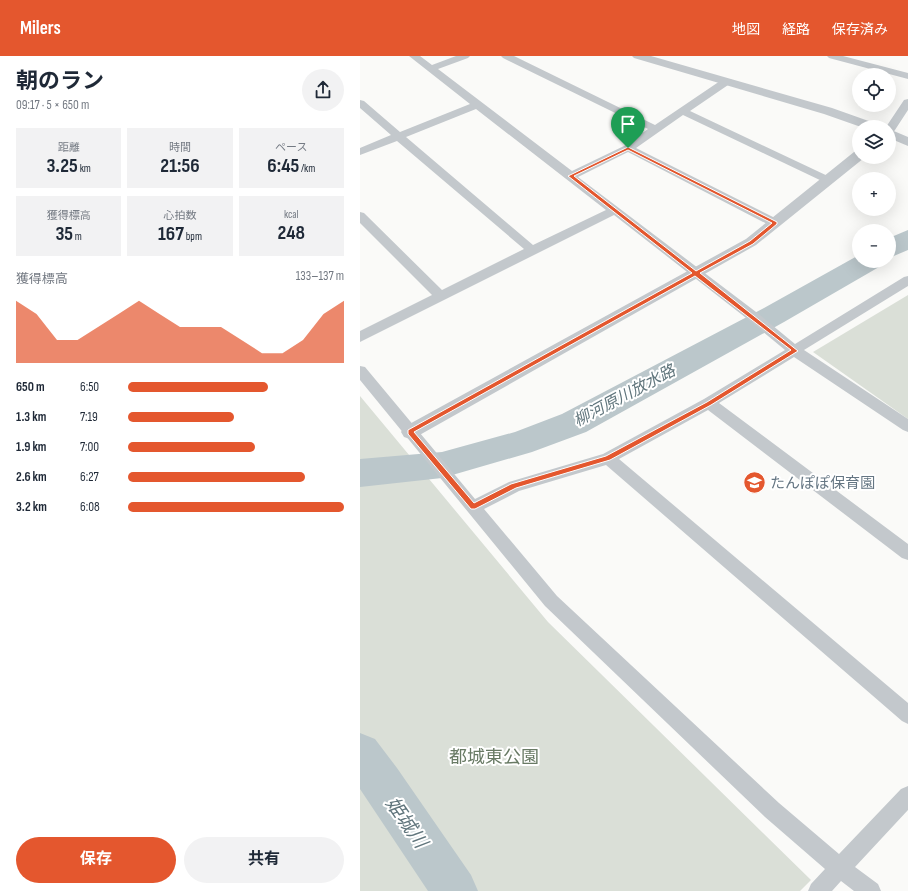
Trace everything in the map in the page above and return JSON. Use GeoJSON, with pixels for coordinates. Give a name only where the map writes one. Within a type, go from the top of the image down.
{"type":"FeatureCollection","features":[{"type":"Feature","properties":{"kind":"street"},"geometry":{"type":"LineString","coordinates":[[414,56],[755,318],[791,348],[908,426]]}},
{"type":"Feature","properties":{"kind":"street"},"geometry":{"type":"LineString","coordinates":[[430,69],[465,56]]}},
{"type":"Feature","properties":{"kind":"street"},"geometry":{"type":"LineString","coordinates":[[506,56],[656,129]]}},
{"type":"Feature","properties":{"kind":"street"},"geometry":{"type":"LineString","coordinates":[[638,56],[828,111],[853,120]]}},
{"type":"Feature","properties":{"kind":"street"},"geometry":{"type":"LineString","coordinates":[[832,56],[908,76]]}},
{"type":"Feature","properties":{"kind":"street"},"geometry":{"type":"LineString","coordinates":[[571,176],[628,148],[727,82]]}},
{"type":"Feature","properties":{"kind":"street"},"geometry":{"type":"LineString","coordinates":[[896,121],[908,102]]}},
{"type":"Feature","properties":{"kind":"street"},"geometry":{"type":"LineString","coordinates":[[360,103],[532,250]]}},
{"type":"Feature","properties":{"kind":"street"},"geometry":{"type":"LineString","coordinates":[[360,152],[478,104]]}},
{"type":"Feature","properties":{"kind":"street"},"geometry":{"type":"LineString","coordinates":[[682,111],[828,180]]}},
{"type":"Feature","properties":{"kind":"street"},"geometry":{"type":"LineString","coordinates":[[896,136],[908,142]]}},
{"type":"Feature","properties":{"kind":"street"},"geometry":{"type":"LineString","coordinates":[[628,148],[776,223]]}},
{"type":"Feature","properties":{"kind":"street"},"geometry":{"type":"LineString","coordinates":[[410,432],[752,242],[852,161]]}},
{"type":"Feature","properties":{"kind":"street"},"geometry":{"type":"LineString","coordinates":[[360,337],[614,210]]}},
{"type":"Feature","properties":{"kind":"street"},"geometry":{"type":"LineString","coordinates":[[360,216],[440,296]]}},
{"type":"Feature","properties":{"kind":"street"},"geometry":{"type":"LineString","coordinates":[[473,507],[514,486],[608,458],[709,403],[791,348],[908,280]]}},
{"type":"Feature","properties":{"kind":"street"},"geometry":{"type":"LineString","coordinates":[[360,370],[551,601],[772,810],[841,869],[870,891]]}},
{"type":"Feature","properties":{"kind":"street"},"geometry":{"type":"LineString","coordinates":[[709,403],[908,553]]}},
{"type":"Feature","properties":{"kind":"street"},"geometry":{"type":"LineString","coordinates":[[608,458],[908,714]]}},
{"type":"Feature","properties":{"kind":"street"},"geometry":{"type":"LineString","coordinates":[[818,891],[841,869],[908,796]]}},
{"type":"Feature","properties":{"kind":"green space"},"geometry":{"type":"Polygon","coordinates":[[[908,295],[908,419],[813,352],[908,295]]]}},
{"type":"Feature","properties":{"kind":"green space","name":"都城東公園"},"geometry":{"type":"Polygon","coordinates":[[[360,396],[548,622],[811,880],[800,891],[360,891],[360,396]]]}},
{"type":"Feature","properties":{"kind":"waterway","name":"柳河原川放水路"},"geometry":{"type":"LineString","coordinates":[[896,245],[908,239]]}},
{"type":"Feature","properties":{"kind":"waterway","name":"柳河原川放水路"},"geometry":{"type":"LineString","coordinates":[[360,473],[442,465],[520,443],[574,423],[774,315],[857,268]]}},
{"type":"Feature","properties":{"kind":"waterway","name":"姫城川"},"geometry":{"type":"LineString","coordinates":[[360,754],[382,783],[455,891]]}},
{"type":"Feature","properties":{"kind":"place","name":"たんぽぽ保育園"},"geometry":{"type":"Point","coordinates":[754,483]}},
{"type":"Feature","properties":{"kind":"route"},"geometry":{"type":"LineString","coordinates":[[628,148],[571,176],[696,273],[410,432],[473,507],[514,486],[608,458],[709,403],[795,351],[696,273],[752,242],[776,223],[628,148]]}}]}
